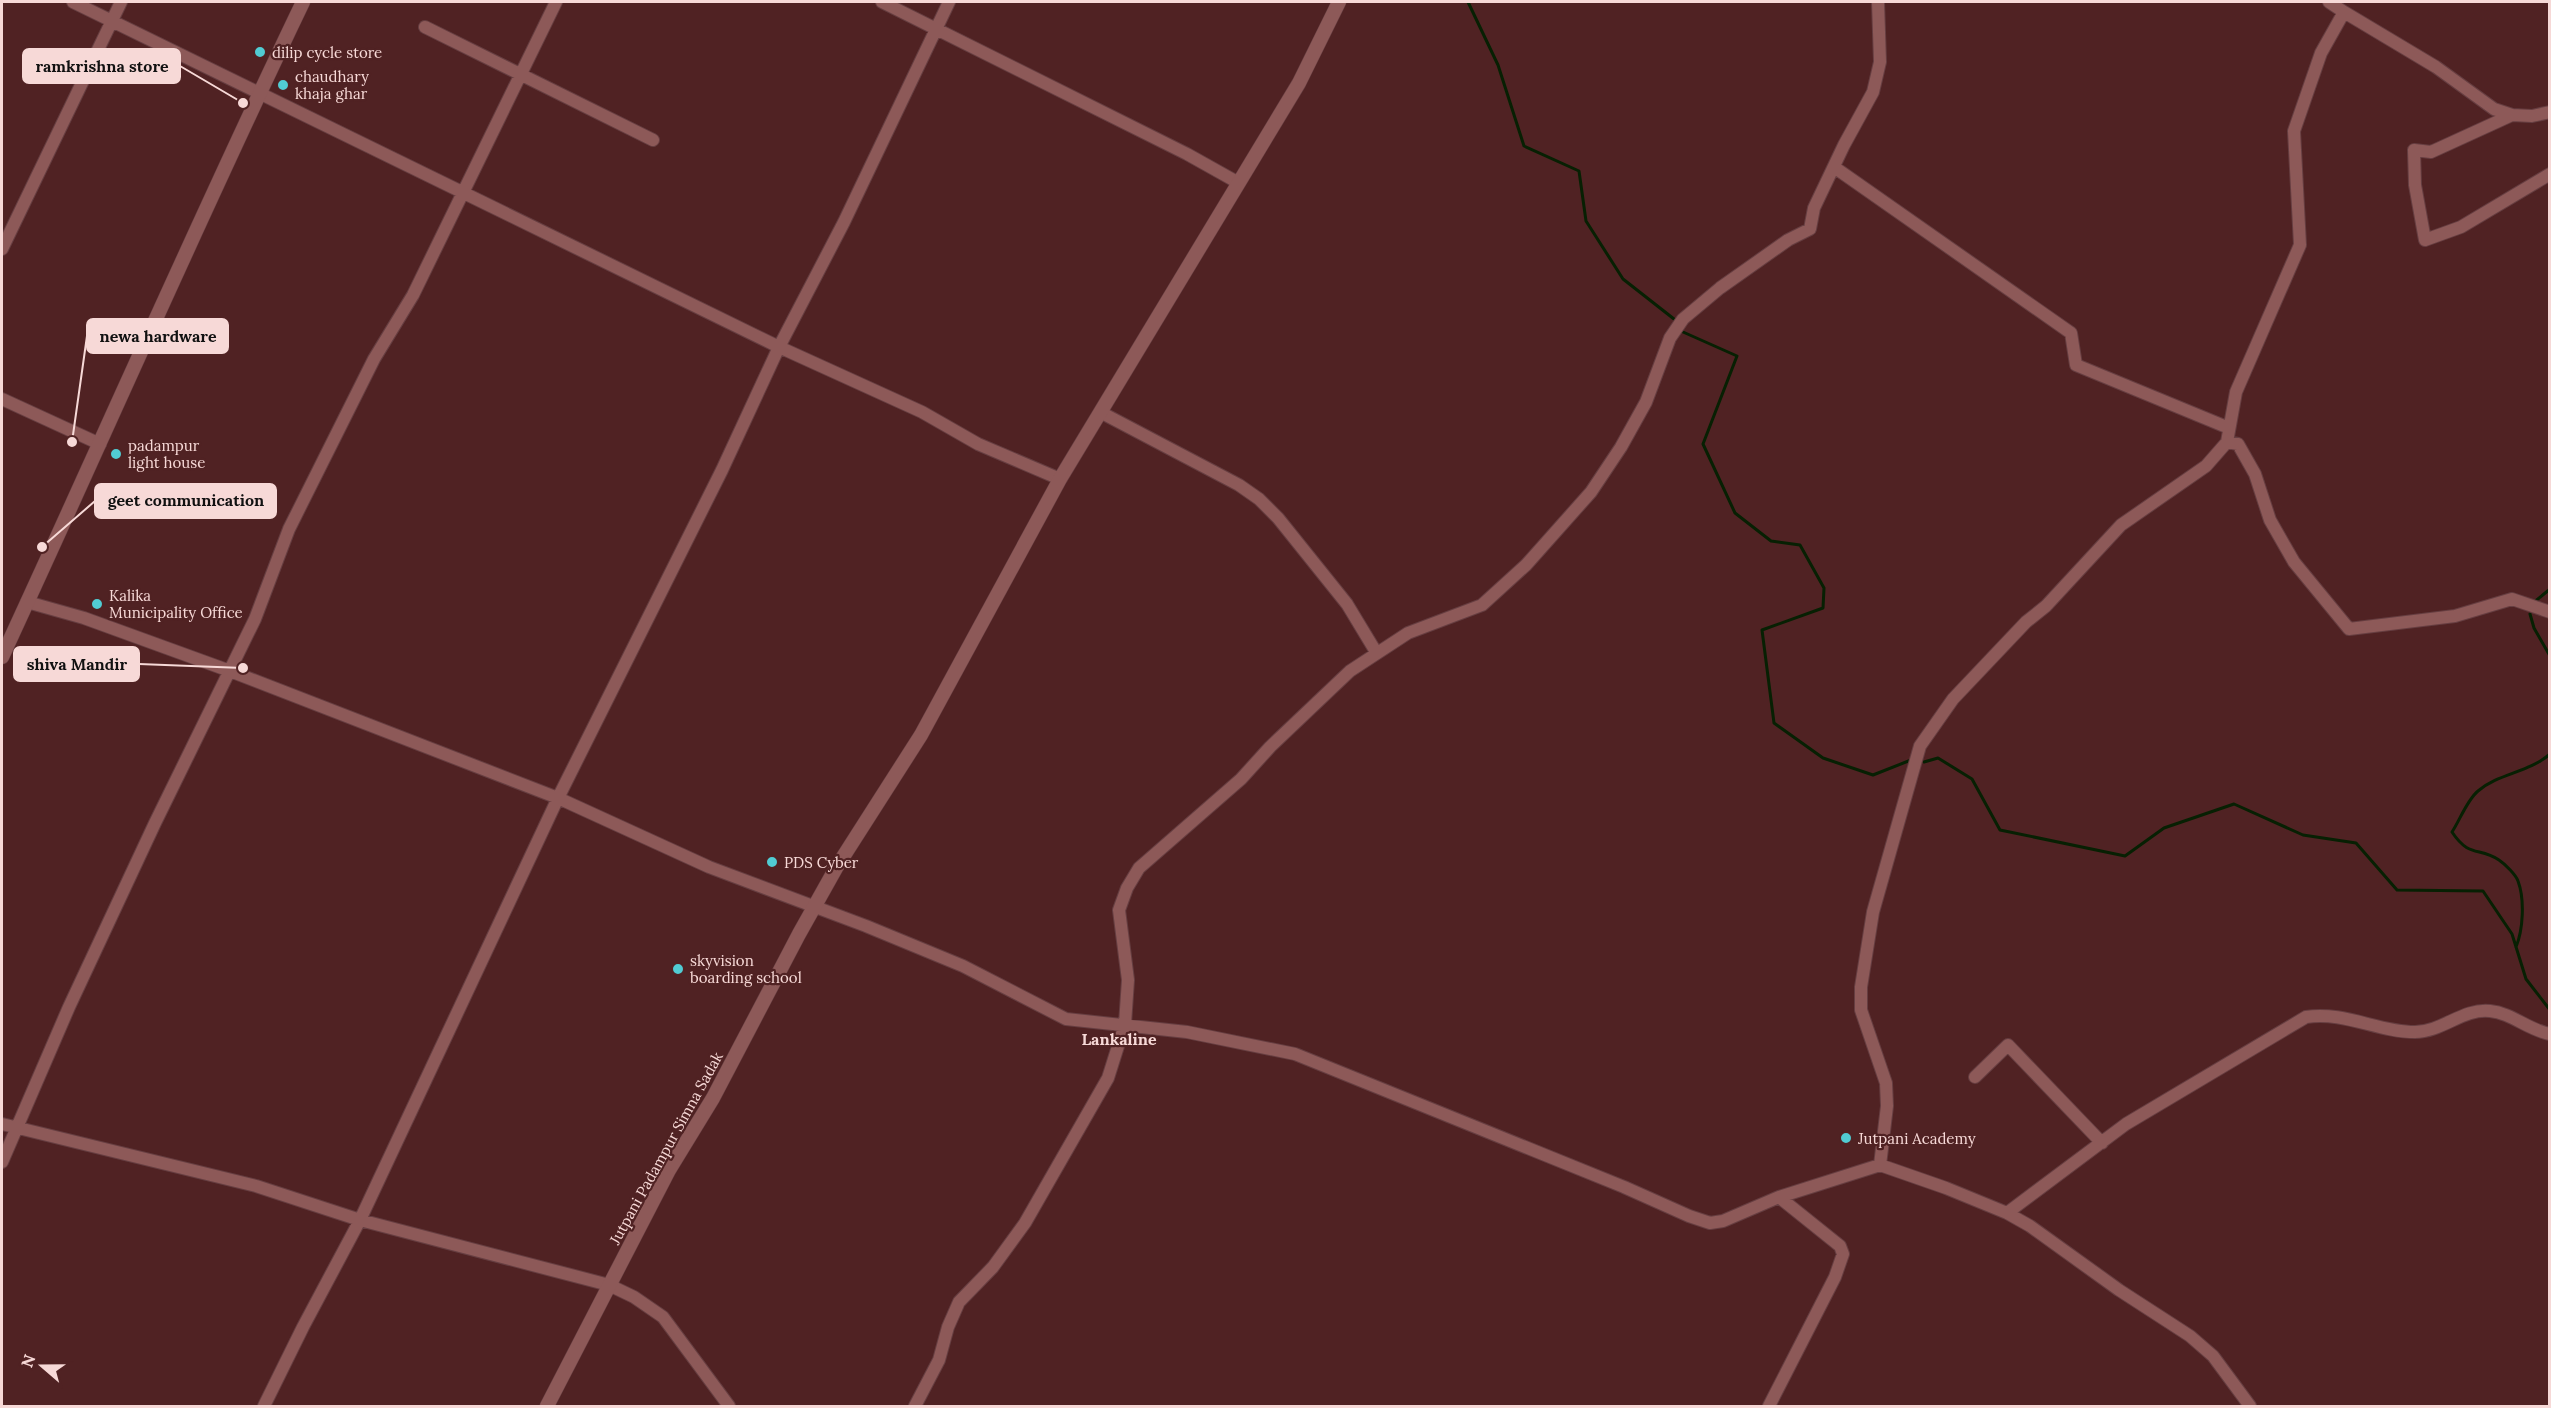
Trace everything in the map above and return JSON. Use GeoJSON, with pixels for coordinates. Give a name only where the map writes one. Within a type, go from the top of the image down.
{"type":"FeatureCollection","features":[{"type":"Feature","properties":{"kind":"street"},"geometry":{"type":"LineString","coordinates":[[73,2],[779,347],[912,407],[978,444],[1060,479]]}},
{"type":"Feature","properties":{"kind":"street"},"geometry":{"type":"LineString","coordinates":[[2,249],[121,2]]}},
{"type":"Feature","properties":{"kind":"street"},"geometry":{"type":"LineString","coordinates":[[2,657],[100,444],[220,173],[303,2]]}},
{"type":"Feature","properties":{"kind":"street"},"geometry":{"type":"LineString","coordinates":[[2,1162],[69,1007],[155,823],[255,619],[289,529],[369,370],[413,295],[556,2]]}},
{"type":"Feature","properties":{"kind":"street"},"geometry":{"type":"LineString","coordinates":[[882,2],[1187,154],[1237,182],[1299,83],[1339,2]]}},
{"type":"Feature","properties":{"kind":"street"},"geometry":{"type":"LineString","coordinates":[[264,1407],[303,1327],[360,1220],[558,798],[722,470],[779,347],[844,222],[949,2]]}},
{"type":"Feature","properties":{"kind":"street"},"geometry":{"type":"LineString","coordinates":[[915,1407],[939,1360],[948,1327],[959,1302],[993,1267],[1025,1223],[1108,1078],[1125,1024],[1128,980],[1119,910],[1127,888],[1139,868],[1242,779],[1270,747],[1350,670],[1408,633],[1482,605],[1526,565],[1591,492],[1621,447],[1646,402],[1670,338],[1683,319],[1720,288],[1788,240],[1810,229],[1815,208],[1873,92],[1880,62],[1878,2]]}},
{"type":"Feature","properties":{"kind":"street"},"geometry":{"type":"LineString","coordinates":[[2329,2],[2436,67],[2494,109],[2511,115],[2532,116],[2550,112]]}},
{"type":"Feature","properties":{"kind":"street"},"geometry":{"type":"LineString","coordinates":[[1880,1165],[1887,1106],[1886,1083],[1861,1010],[1861,987],[1873,912],[1920,746],[1953,699],[2026,622],[2046,606],[2121,525],[2206,466],[2227,442],[2236,392],[2300,245],[2294,131],[2321,53],[2344,12]]}},
{"type":"Feature","properties":{"kind":"street"},"geometry":{"type":"LineString","coordinates":[[426,27],[653,140]]}},
{"type":"Feature","properties":{"kind":"street"},"geometry":{"type":"LineString","coordinates":[[2511,115],[2431,152],[2414,150],[2415,185],[2425,240],[2461,227],[2538,178],[2550,174]]}},
{"type":"Feature","properties":{"kind":"street"},"geometry":{"type":"LineString","coordinates":[[1834,167],[2071,333],[2076,365],[2229,428]]}},
{"type":"Feature","properties":{"kind":"street","name":"Jutpani Padampur Simna Sadak"},"geometry":{"type":"LineString","coordinates":[[548,1407],[669,1170],[713,1098],[836,868],[921,735],[1060,479],[1237,182]]}},
{"type":"Feature","properties":{"kind":"street"},"geometry":{"type":"LineString","coordinates":[[2,399],[100,444]]}},
{"type":"Feature","properties":{"kind":"street"},"geometry":{"type":"LineString","coordinates":[[1102,412],[1239,485],[1259,500],[1278,518],[1347,604],[1376,652]]}},
{"type":"Feature","properties":{"kind":"street"},"geometry":{"type":"LineString","coordinates":[[2227,442],[2238,444],[2255,474],[2270,520],[2294,562],[2349,629],[2455,616],[2512,599],[2550,612]]}},
{"type":"Feature","properties":{"kind":"street"},"geometry":{"type":"LineString","coordinates":[[27,602],[84,618],[230,671],[558,798],[709,867],[815,906],[963,966],[1066,1019],[1187,1032],[1295,1054],[1613,1182],[1689,1216],[1710,1222],[1723,1221],[1779,1197],[1880,1165],[1946,1188],[2007,1213],[2190,1336],[2213,1356],[2250,1407]]}},
{"type":"Feature","properties":{"kind":"street"},"geometry":{"type":"LineString","coordinates":[[2007,1213],[2126,1125],[2306,1017],[2325,1014],[2415,1032],[2437,1028],[2476,1011],[2491,1011],[2515,1019],[2536,1032],[2550,1034]]}},
{"type":"Feature","properties":{"kind":"street"},"geometry":{"type":"LineString","coordinates":[[1975,1077],[2008,1045],[2102,1143]]}},
{"type":"Feature","properties":{"kind":"street"},"geometry":{"type":"LineString","coordinates":[[2,1124],[256,1186],[360,1220],[609,1285],[634,1297],[663,1317],[729,1407]]}},
{"type":"Feature","properties":{"kind":"street"},"geometry":{"type":"LineString","coordinates":[[1769,1407],[1816,1317],[1842,1262],[1843,1254],[1840,1246],[1779,1197]]}},
{"type":"Feature","properties":{"kind":"waterway"},"geometry":{"type":"LineString","coordinates":[[1468,2],[1498,65],[1524,146],[1579,171],[1586,221],[1623,279],[1674,319]]}},
{"type":"Feature","properties":{"kind":"waterway"},"geometry":{"type":"LineString","coordinates":[[1683,332],[1737,356],[1703,444],[1735,513],[1771,541],[1800,545],[1824,588],[1823,608],[1762,630],[1774,723],[1823,758],[1873,775],[1911,760]]}},
{"type":"Feature","properties":{"kind":"waterway"},"geometry":{"type":"LineString","coordinates":[[2533,603],[2550,589]]}},
{"type":"Feature","properties":{"kind":"waterway"},"geometry":{"type":"LineString","coordinates":[[2530,614],[2534,628],[2550,656]]}},
{"type":"Feature","properties":{"kind":"waterway"},"geometry":{"type":"LineString","coordinates":[[2516,947],[2522,915],[2522,897],[2517,879],[2499,860],[2464,846],[2452,832],[2478,791],[2495,780],[2532,765],[2550,754]]}},
{"type":"Feature","properties":{"kind":"waterway"},"geometry":{"type":"LineString","coordinates":[[1924,762],[1938,758],[1972,779],[2000,830],[2125,856],[2164,828],[2234,804],[2303,835],[2356,843],[2397,890],[2483,891],[2512,934],[2526,979],[2550,1010]]}},
{"type":"Feature","properties":{"kind":"place","name":"dilip cycle store"},"geometry":{"type":"Point","coordinates":[260,52]}},
{"type":"Feature","properties":{"kind":"place","name":"chaudhary khaja ghar"},"geometry":{"type":"Point","coordinates":[283,85]}},
{"type":"Feature","properties":{"kind":"place","name":"ramkrishna store"},"geometry":{"type":"Point","coordinates":[243,103]}},
{"type":"Feature","properties":{"kind":"place","name":"newa hardware"},"geometry":{"type":"Point","coordinates":[72,442]}},
{"type":"Feature","properties":{"kind":"place","name":"padampur light house"},"geometry":{"type":"Point","coordinates":[116,454]}},
{"type":"Feature","properties":{"kind":"place","name":"geet communication"},"geometry":{"type":"Point","coordinates":[42,547]}},
{"type":"Feature","properties":{"kind":"place","name":"Kalika Municipality Office"},"geometry":{"type":"Point","coordinates":[97,604]}},
{"type":"Feature","properties":{"kind":"place","name":"shiva Mandir"},"geometry":{"type":"Point","coordinates":[243,668]}},
{"type":"Feature","properties":{"kind":"place","name":"PDS Cyber"},"geometry":{"type":"Point","coordinates":[772,862]}},
{"type":"Feature","properties":{"kind":"place","name":"skyvision boarding school"},"geometry":{"type":"Point","coordinates":[678,969]}},
{"type":"Feature","properties":{"kind":"place","name":"Jutpani Academy"},"geometry":{"type":"Point","coordinates":[1846,1138]}},
{"type":"Feature","properties":{"kind":"district","name":"Lankaline"},"geometry":{"type":"Point","coordinates":[1119,1039]}}]}
